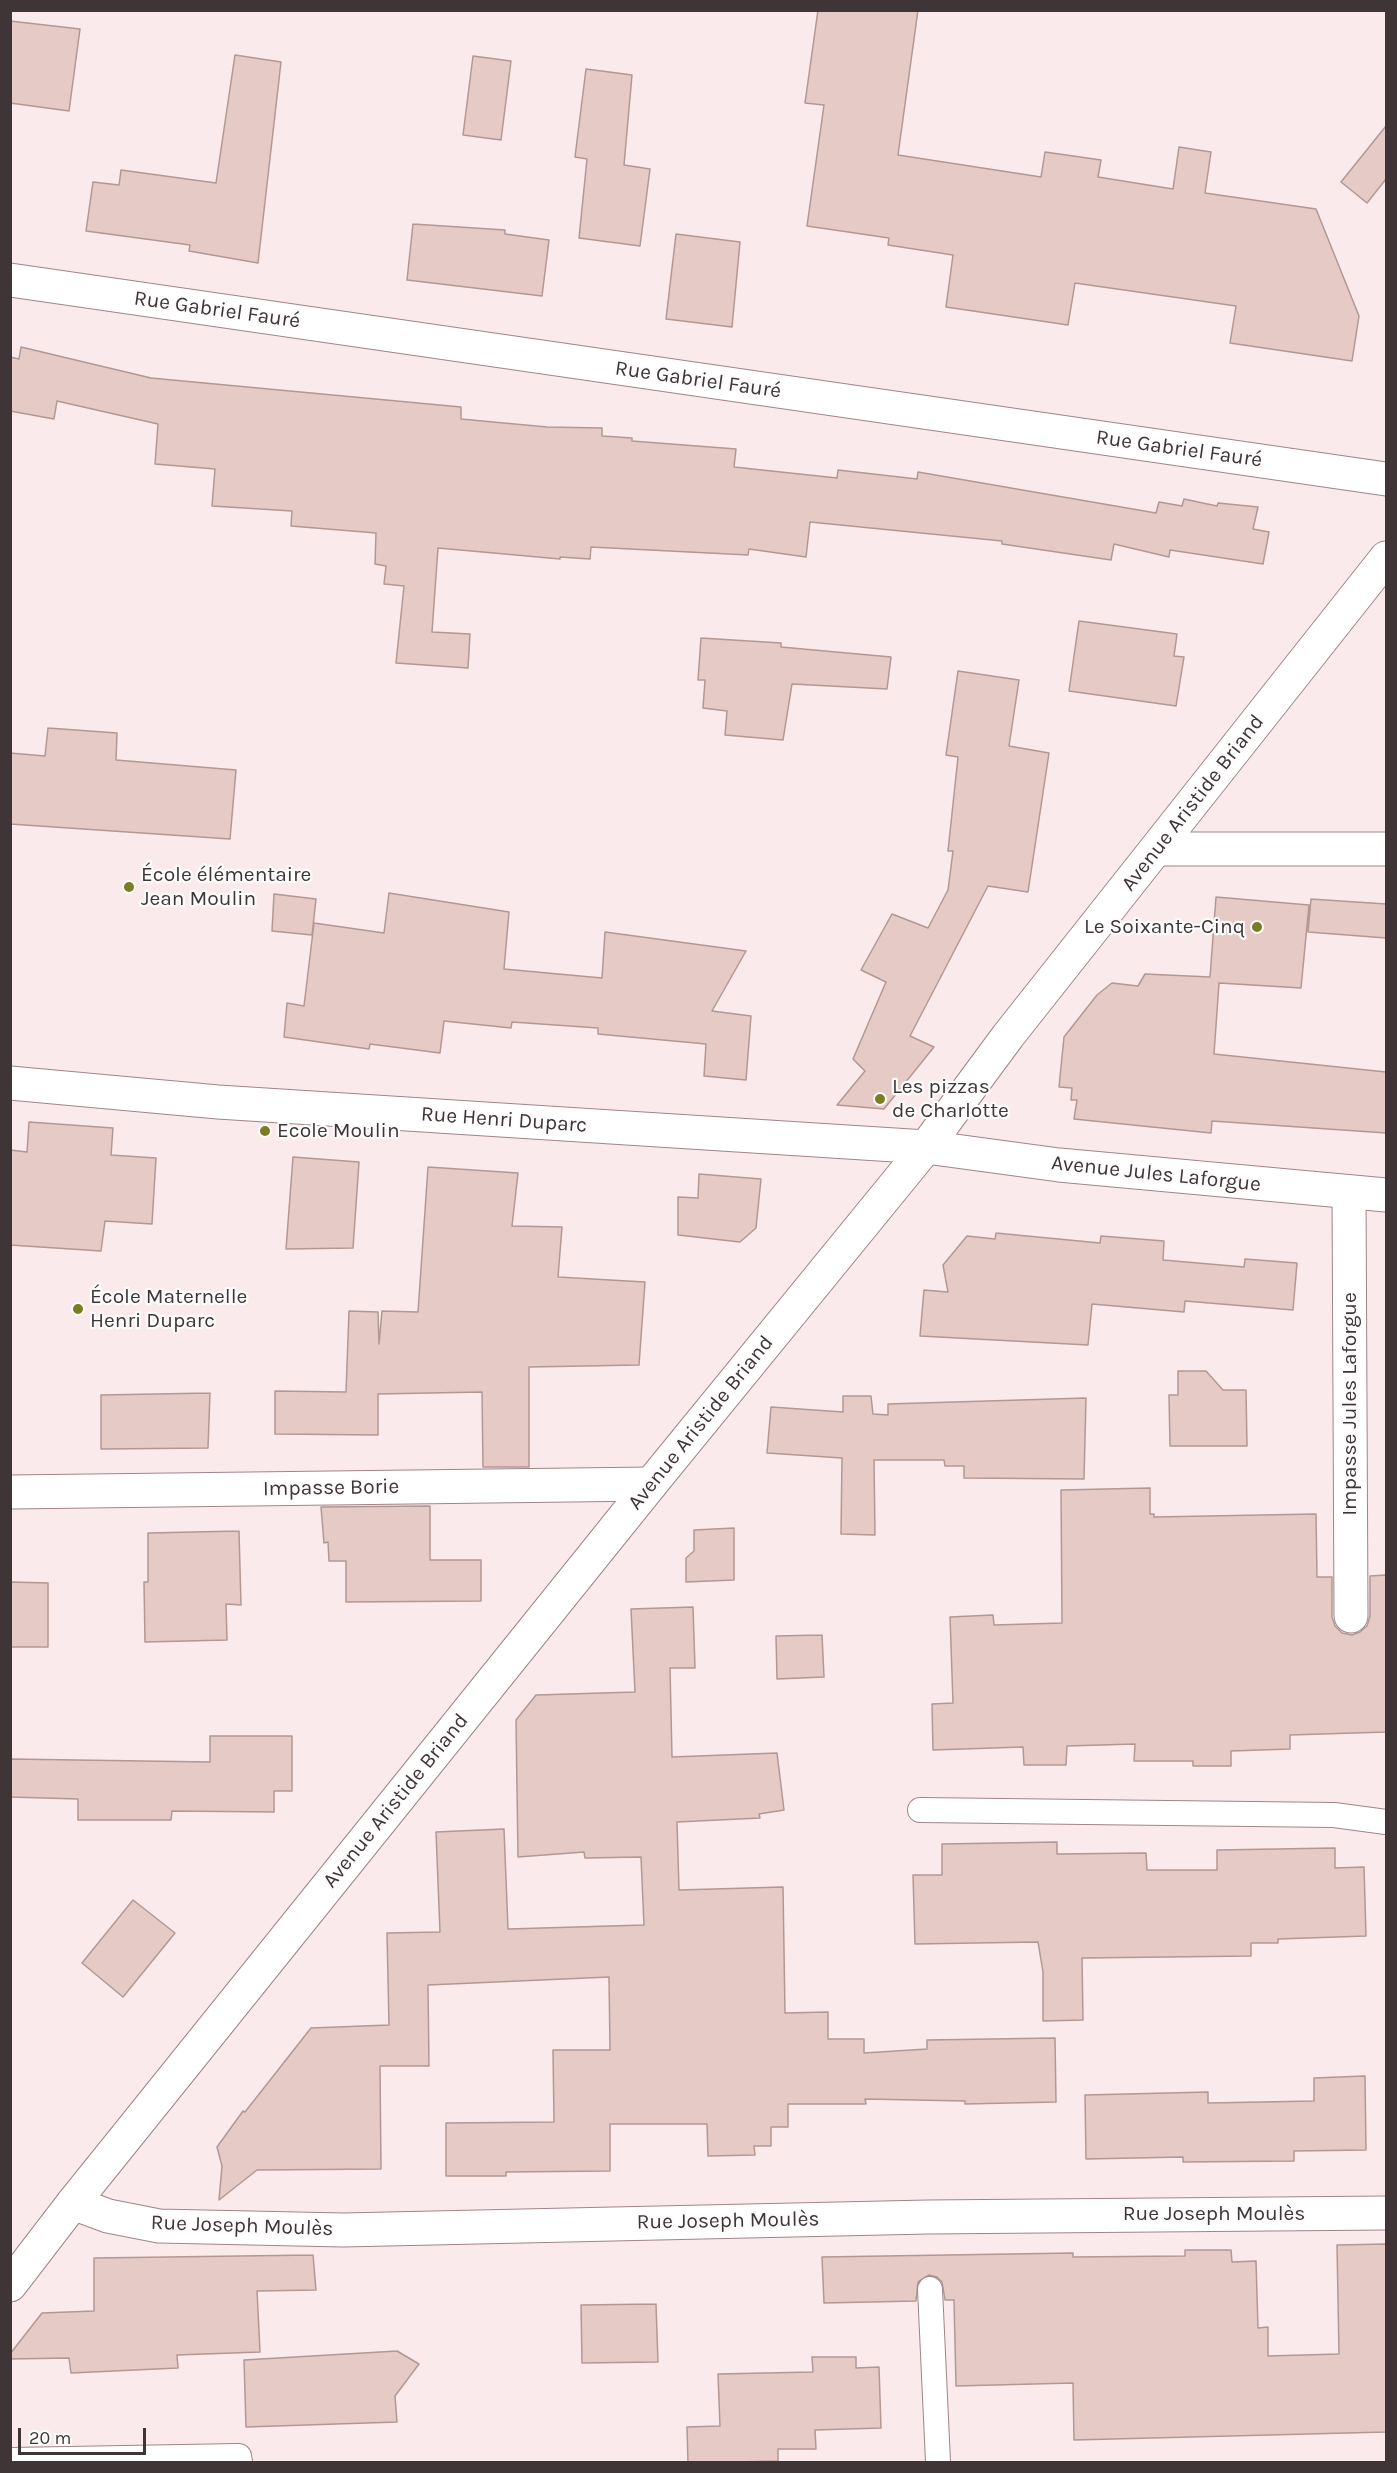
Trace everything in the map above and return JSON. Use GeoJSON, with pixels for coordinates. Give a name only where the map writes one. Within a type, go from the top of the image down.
{"type":"FeatureCollection","features":[{"type":"Feature","properties":{"kind":"street","name":"Rue Gabriel Fauré"},"geometry":{"type":"LineString","coordinates":[[10,280],[1386,479]]}},
{"type":"Feature","properties":{"kind":"street","name":"Avenue Aristide Briand"},"geometry":{"type":"LineString","coordinates":[[10,2284],[651,1484],[926,1147],[1008,1036],[1386,558]]}},
{"type":"Feature","properties":{"kind":"street"},"geometry":{"type":"LineString","coordinates":[[1157,849],[1386,849]]}},
{"type":"Feature","properties":{"kind":"street","name":"Rue Henri Duparc"},"geometry":{"type":"LineString","coordinates":[[10,1083],[218,1102],[926,1147]]}},
{"type":"Feature","properties":{"kind":"street","name":"Avenue Jules Laforgue"},"geometry":{"type":"LineString","coordinates":[[926,1147],[1059,1165],[1386,1195]]}},
{"type":"Feature","properties":{"kind":"street","name":"Impasse Jules Laforgue"},"geometry":{"type":"LineString","coordinates":[[1348,1192],[1351,1616]]}},
{"type":"Feature","properties":{"kind":"street","name":"Impasse Borie"},"geometry":{"type":"LineString","coordinates":[[10,1492],[651,1484]]}},
{"type":"Feature","properties":{"kind":"street","name":"Rue Joseph Moulès"},"geometry":{"type":"LineString","coordinates":[[73,2203],[108,2216],[159,2226],[343,2230],[928,2217],[1386,2213]]}},
{"type":"Feature","properties":{"kind":"lane"},"geometry":{"type":"LineString","coordinates":[[920,1810],[1334,1815],[1386,1822]]}},
{"type":"Feature","properties":{"kind":"lane"},"geometry":{"type":"LineString","coordinates":[[930,2289],[938,2463]]}},
{"type":"Feature","properties":{"kind":"lane"},"geometry":{"type":"LineString","coordinates":[[10,2460],[239,2456],[240,2463]]}},
{"type":"Feature","properties":{"kind":"building"},"geometry":{"type":"Polygon","coordinates":[[[818,10],[918,10],[898,155],[1041,177],[1045,152],[1101,160],[1098,177],[1173,189],[1179,147],[1211,152],[1205,193],[1316,209],[1359,316],[1352,361],[1230,343],[1236,306],[1075,283],[1068,325],[946,307],[953,255],[888,245],[889,238],[807,226],[824,105],[805,103],[818,10]]]}},
{"type":"Feature","properties":{"kind":"building"},"geometry":{"type":"Polygon","coordinates":[[[10,21],[80,29],[69,111],[10,103],[10,21]]]}},
{"type":"Feature","properties":{"kind":"building"},"geometry":{"type":"Polygon","coordinates":[[[235,55],[281,62],[258,263],[189,251],[190,245],[86,231],[93,182],[119,185],[121,170],[216,183],[235,55]]]}},
{"type":"Feature","properties":{"kind":"building"},"geometry":{"type":"Polygon","coordinates":[[[473,56],[511,61],[501,140],[463,135],[473,56]]]}},
{"type":"Feature","properties":{"kind":"building"},"geometry":{"type":"Polygon","coordinates":[[[586,69],[632,75],[624,165],[650,169],[640,246],[579,238],[587,159],[575,157],[586,69]]]}},
{"type":"Feature","properties":{"kind":"building"},"geometry":{"type":"Polygon","coordinates":[[[1386,126],[1386,179],[1367,203],[1341,182],[1386,126]]]}},
{"type":"Feature","properties":{"kind":"building"},"geometry":{"type":"Polygon","coordinates":[[[413,224],[505,230],[505,234],[549,240],[542,296],[407,280],[413,224]]]}},
{"type":"Feature","properties":{"kind":"building"},"geometry":{"type":"Polygon","coordinates":[[[676,234],[740,242],[732,327],[666,319],[676,234]]]}},
{"type":"Feature","properties":{"kind":"building"},"geometry":{"type":"Polygon","coordinates":[[[21,347],[151,378],[461,407],[461,419],[547,427],[602,428],[602,436],[632,438],[632,441],[736,449],[734,467],[837,478],[838,470],[917,479],[918,472],[1156,513],[1159,502],[1182,506],[1184,499],[1217,506],[1218,503],[1258,507],[1253,529],[1269,532],[1263,564],[1170,550],[1169,557],[1114,544],[1111,560],[1002,544],[1002,541],[810,522],[806,557],[749,549],[748,555],[591,547],[590,559],[560,557],[560,559],[438,548],[432,632],[470,634],[468,668],[396,663],[404,586],[384,584],[386,566],[375,564],[376,533],[291,526],[292,511],[212,506],[215,469],[155,464],[158,424],[57,401],[54,419],[10,411],[10,357],[19,359],[21,347]]]}},
{"type":"Feature","properties":{"kind":"building"},"geometry":{"type":"Polygon","coordinates":[[[1079,621],[1177,634],[1174,656],[1184,657],[1176,706],[1069,691],[1079,621]]]}},
{"type":"Feature","properties":{"kind":"building"},"geometry":{"type":"Polygon","coordinates":[[[701,638],[781,643],[781,647],[891,657],[887,689],[792,684],[783,740],[725,735],[727,711],[703,708],[705,680],[698,680],[701,638]]]}},
{"type":"Feature","properties":{"kind":"building"},"geometry":{"type":"Polygon","coordinates":[[[958,671],[1019,680],[1009,746],[1049,753],[1028,892],[988,886],[910,1036],[934,1047],[884,1109],[837,1105],[865,1071],[853,1059],[886,982],[861,970],[892,914],[928,928],[948,890],[953,851],[948,851],[958,757],[946,755],[958,671]]]}},
{"type":"Feature","properties":{"kind":"building"},"geometry":{"type":"Polygon","coordinates":[[[48,728],[117,733],[116,760],[236,770],[230,839],[10,824],[10,753],[45,756],[48,728]]]}},
{"type":"Feature","properties":{"kind":"building"},"geometry":{"type":"Polygon","coordinates":[[[389,893],[509,912],[504,969],[602,978],[605,932],[746,951],[712,1011],[751,1016],[746,1080],[704,1076],[706,1044],[598,1034],[598,1028],[512,1022],[511,1028],[444,1021],[440,1053],[370,1044],[369,1049],[284,1037],[287,1003],[304,1006],[314,923],[384,933],[389,893]]]}},
{"type":"Feature","properties":{"kind":"building"},"geometry":{"type":"Polygon","coordinates":[[[274,894],[316,899],[312,935],[272,931],[274,894]]]}},
{"type":"Feature","properties":{"kind":"building"},"geometry":{"type":"Polygon","coordinates":[[[1216,897],[1309,905],[1301,988],[1219,983],[1214,1054],[1386,1072],[1386,1133],[1212,1121],[1211,1133],[1074,1119],[1077,1100],[1071,1100],[1072,1088],[1059,1087],[1064,1037],[1097,995],[1112,983],[1138,986],[1145,974],[1210,977],[1216,897]]]}},
{"type":"Feature","properties":{"kind":"building"},"geometry":{"type":"Polygon","coordinates":[[[1311,899],[1386,904],[1386,938],[1308,932],[1311,899]]]}},
{"type":"Feature","properties":{"kind":"building"},"geometry":{"type":"Polygon","coordinates":[[[29,1122],[113,1128],[111,1155],[156,1158],[152,1224],[105,1221],[101,1251],[10,1245],[10,1150],[27,1152],[29,1122]]]}},
{"type":"Feature","properties":{"kind":"building"},"geometry":{"type":"Polygon","coordinates":[[[293,1157],[359,1162],[353,1248],[286,1249],[293,1157]]]}},
{"type":"Feature","properties":{"kind":"building"},"geometry":{"type":"Polygon","coordinates":[[[428,1167],[518,1173],[512,1226],[562,1227],[558,1277],[645,1282],[639,1365],[529,1367],[529,1467],[483,1467],[482,1392],[378,1394],[378,1435],[275,1434],[275,1391],[346,1392],[349,1311],[378,1312],[379,1344],[382,1311],[418,1312],[428,1167]]]}},
{"type":"Feature","properties":{"kind":"building"},"geometry":{"type":"Polygon","coordinates":[[[699,1174],[761,1179],[756,1228],[740,1242],[678,1235],[678,1197],[698,1198],[699,1174]]]}},
{"type":"Feature","properties":{"kind":"building"},"geometry":{"type":"Polygon","coordinates":[[[996,1233],[1100,1243],[1101,1236],[1164,1241],[1163,1260],[1244,1267],[1245,1259],[1297,1263],[1293,1310],[1185,1301],[1184,1312],[1092,1304],[1088,1345],[920,1336],[924,1290],[948,1292],[943,1265],[967,1236],[995,1239],[996,1233]]]}},
{"type":"Feature","properties":{"kind":"building"},"geometry":{"type":"Polygon","coordinates":[[[1178,1371],[1206,1371],[1223,1390],[1246,1390],[1247,1446],[1170,1446],[1169,1395],[1178,1395],[1178,1371]]]}},
{"type":"Feature","properties":{"kind":"building"},"geometry":{"type":"Polygon","coordinates":[[[210,1393],[208,1448],[101,1449],[101,1395],[210,1393]]]}},
{"type":"Feature","properties":{"kind":"building"},"geometry":{"type":"Polygon","coordinates":[[[843,1396],[871,1396],[873,1414],[888,1415],[888,1404],[1086,1398],[1084,1479],[964,1478],[964,1466],[945,1466],[944,1460],[874,1460],[875,1535],[841,1534],[842,1458],[767,1453],[771,1407],[843,1412],[843,1396]]]}},
{"type":"Feature","properties":{"kind":"building"},"geometry":{"type":"Polygon","coordinates":[[[1150,1488],[1150,1514],[1154,1514],[1154,1517],[1316,1514],[1317,1577],[1332,1577],[1332,1617],[1335,1626],[1342,1633],[1352,1635],[1367,1626],[1370,1616],[1370,1576],[1386,1575],[1386,1732],[1290,1735],[1290,1749],[1231,1751],[1231,1766],[1193,1766],[1193,1761],[1134,1761],[1135,1744],[1067,1746],[1066,1765],[1024,1765],[1023,1747],[933,1750],[932,1704],[953,1703],[950,1617],[993,1615],[994,1625],[1062,1623],[1061,1490],[1150,1488]]]}},
{"type":"Feature","properties":{"kind":"building"},"geometry":{"type":"Polygon","coordinates":[[[430,1506],[430,1560],[481,1560],[481,1601],[346,1602],[346,1561],[329,1561],[328,1542],[324,1543],[321,1507],[430,1506]]]}},
{"type":"Feature","properties":{"kind":"building"},"geometry":{"type":"Polygon","coordinates":[[[734,1528],[734,1580],[686,1582],[686,1558],[694,1551],[694,1530],[734,1528]]]}},
{"type":"Feature","properties":{"kind":"building"},"geometry":{"type":"Polygon","coordinates":[[[239,1531],[241,1605],[226,1604],[227,1640],[145,1642],[144,1582],[148,1582],[148,1533],[239,1531]]]}},
{"type":"Feature","properties":{"kind":"building"},"geometry":{"type":"Polygon","coordinates":[[[10,1582],[48,1583],[48,1647],[10,1647],[10,1582]]]}},
{"type":"Feature","properties":{"kind":"building"},"geometry":{"type":"Polygon","coordinates":[[[693,1607],[695,1668],[670,1668],[672,1757],[777,1753],[784,1810],[759,1814],[760,1818],[677,1822],[679,1890],[783,1887],[785,2013],[828,2012],[828,2039],[864,2039],[864,2053],[927,2049],[927,2040],[1055,2038],[1056,2102],[965,2104],[965,2101],[865,2099],[866,2104],[788,2104],[788,2127],[771,2127],[771,2146],[754,2146],[755,2155],[708,2156],[707,2124],[610,2124],[610,2171],[506,2172],[506,2176],[446,2176],[446,2123],[554,2122],[553,2050],[610,2050],[609,1977],[428,1985],[429,2066],[380,2066],[381,2169],[257,2170],[219,2200],[222,2166],[217,2147],[243,2111],[245,2112],[311,2028],[389,2025],[387,1933],[440,1932],[436,1832],[504,1829],[508,1929],[644,1925],[641,1857],[585,1858],[584,1852],[518,1857],[516,1720],[536,1695],[635,1692],[631,1609],[693,1607]]]}},
{"type":"Feature","properties":{"kind":"building"},"geometry":{"type":"Polygon","coordinates":[[[822,1635],[824,1677],[777,1679],[776,1636],[822,1635]]]}},
{"type":"Feature","properties":{"kind":"building"},"geometry":{"type":"Polygon","coordinates":[[[210,1736],[292,1736],[292,1791],[274,1791],[274,1812],[172,1811],[171,1820],[78,1820],[78,1799],[10,1797],[10,1759],[210,1762],[210,1736]]]}},
{"type":"Feature","properties":{"kind":"building"},"geometry":{"type":"Polygon","coordinates":[[[1057,1842],[1057,1854],[1146,1853],[1147,1870],[1217,1870],[1217,1850],[1335,1848],[1335,1868],[1364,1867],[1366,1936],[1278,1939],[1278,1943],[1251,1943],[1251,1956],[1082,1958],[1083,2020],[1043,2021],[1043,1972],[1038,1942],[915,1944],[913,1875],[942,1875],[942,1844],[1057,1842]]]}},
{"type":"Feature","properties":{"kind":"building"},"geometry":{"type":"Polygon","coordinates":[[[133,1900],[175,1933],[123,1997],[82,1963],[133,1900]]]}},
{"type":"Feature","properties":{"kind":"building"},"geometry":{"type":"Polygon","coordinates":[[[1365,2076],[1366,2150],[1294,2151],[1294,2161],[1183,2162],[1183,2157],[1086,2159],[1085,2095],[1208,2092],[1208,2103],[1314,2101],[1314,2078],[1365,2076]]]}},
{"type":"Feature","properties":{"kind":"building"},"geometry":{"type":"Polygon","coordinates":[[[1386,2244],[1386,2432],[1074,2440],[1073,2383],[956,2386],[954,2300],[945,2300],[942,2282],[937,2277],[929,2275],[918,2282],[916,2301],[824,2303],[822,2257],[1073,2253],[1073,2257],[1185,2256],[1185,2250],[1231,2250],[1232,2262],[1256,2261],[1258,2328],[1268,2327],[1268,2356],[1339,2354],[1337,2245],[1386,2244]]]}},
{"type":"Feature","properties":{"kind":"building"},"geometry":{"type":"Polygon","coordinates":[[[313,2255],[316,2290],[257,2291],[260,2352],[177,2355],[178,2368],[71,2373],[69,2358],[10,2359],[10,2354],[42,2313],[94,2311],[94,2258],[313,2255]]]}},
{"type":"Feature","properties":{"kind":"building"},"geometry":{"type":"Polygon","coordinates":[[[656,2304],[658,2362],[582,2363],[581,2305],[656,2304]]]}},
{"type":"Feature","properties":{"kind":"building"},"geometry":{"type":"Polygon","coordinates":[[[397,2351],[419,2364],[395,2396],[397,2422],[246,2427],[244,2360],[397,2351]]]}},
{"type":"Feature","properties":{"kind":"building"},"geometry":{"type":"Polygon","coordinates":[[[812,2357],[856,2357],[856,2368],[879,2367],[881,2428],[815,2430],[816,2449],[778,2449],[778,2461],[688,2463],[687,2427],[720,2426],[718,2374],[813,2372],[812,2357]]]}},
{"type":"Feature","properties":{"kind":"place","name":"École élémentaire Jean Moulin"},"geometry":{"type":"Point","coordinates":[129,887]}},
{"type":"Feature","properties":{"kind":"place","name":"Le Soixante-Cinq"},"geometry":{"type":"Point","coordinates":[1257,927]}},
{"type":"Feature","properties":{"kind":"place","name":"Les pizzas de Charlotte"},"geometry":{"type":"Point","coordinates":[880,1099]}},
{"type":"Feature","properties":{"kind":"place","name":"Ecole Moulin"},"geometry":{"type":"Point","coordinates":[265,1131]}},
{"type":"Feature","properties":{"kind":"place","name":"École Maternelle Henri Duparc"},"geometry":{"type":"Point","coordinates":[78,1309]}}]}
